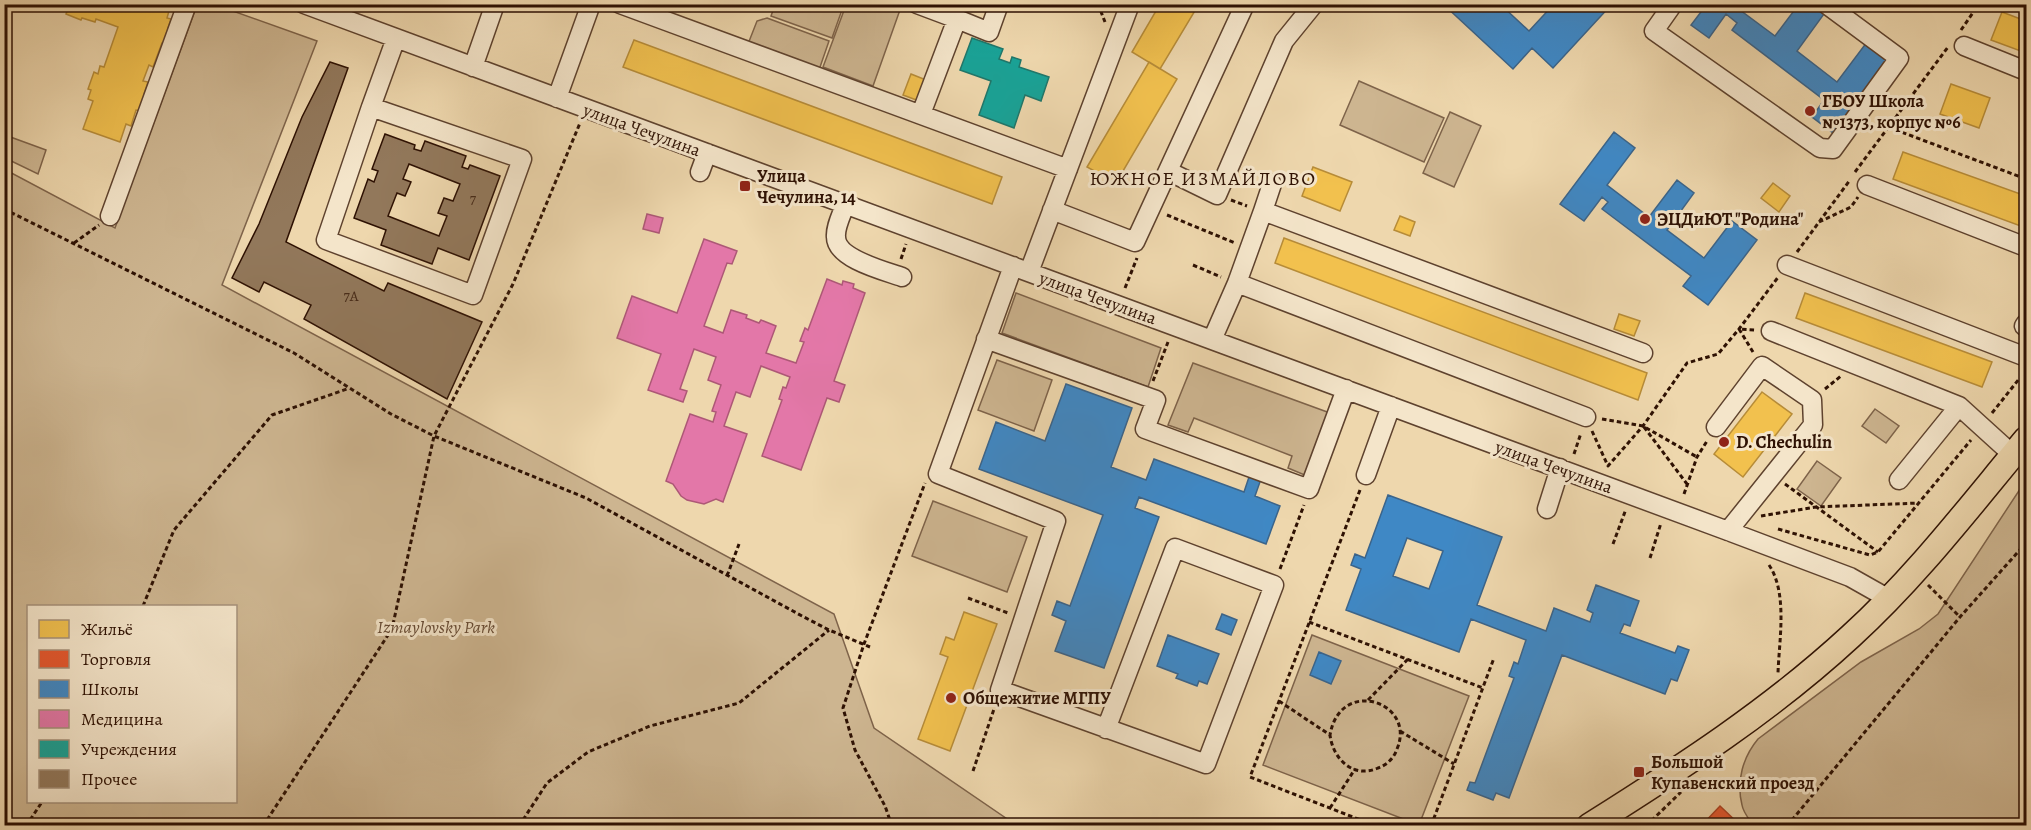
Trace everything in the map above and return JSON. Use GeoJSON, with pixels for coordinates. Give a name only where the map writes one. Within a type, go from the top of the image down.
{"type":"FeatureCollection","features":[{"type":"Feature","properties":{"kind":"main road"},"geometry":{"type":"LineString","coordinates":[[1597,823],[1752,718],[1810,673],[1853,635],[1914,573],[2020,447]]}},
{"type":"Feature","properties":{"kind":"street"},"geometry":{"type":"LineString","coordinates":[[110,216],[113,183],[187,4]]}},
{"type":"Feature","properties":{"kind":"street","name":"улица Чечулина"},"geometry":{"type":"LineString","coordinates":[[304,4],[1728,531],[1850,577],[1889,599]]}},
{"type":"Feature","properties":{"kind":"street"},"geometry":{"type":"LineString","coordinates":[[473,67],[495,4]]}},
{"type":"Feature","properties":{"kind":"street"},"geometry":{"type":"LineString","coordinates":[[557,98],[591,4]]}},
{"type":"Feature","properties":{"kind":"street"},"geometry":{"type":"LineString","coordinates":[[620,4],[1068,169]]}},
{"type":"Feature","properties":{"kind":"street"},"geometry":{"type":"LineString","coordinates":[[918,4],[990,32],[999,4]]}},
{"type":"Feature","properties":{"kind":"street"},"geometry":{"type":"LineString","coordinates":[[1106,729],[1175,548],[1274,585],[1206,764],[1106,729],[1000,690],[1056,521],[938,474],[986,339],[1052,210],[1130,4]]}},
{"type":"Feature","properties":{"kind":"street"},"geometry":{"type":"LineString","coordinates":[[1052,210],[1135,242],[1245,4]]}},
{"type":"Feature","properties":{"kind":"street"},"geometry":{"type":"LineString","coordinates":[[1168,171],[1217,195],[1284,41],[1314,4]]}},
{"type":"Feature","properties":{"kind":"street"},"geometry":{"type":"LineString","coordinates":[[1673,4],[1654,31],[1820,148],[1833,149],[1899,58],[1826,4]]}},
{"type":"Feature","properties":{"kind":"street"},"geometry":{"type":"LineString","coordinates":[[921,114],[957,19]]}},
{"type":"Feature","properties":{"kind":"street"},"geometry":{"type":"LineString","coordinates":[[371,107],[522,159],[473,295],[326,240],[371,107],[396,39]]}},
{"type":"Feature","properties":{"kind":"street"},"geometry":{"type":"LineString","coordinates":[[1959,39],[2026,71]]}},
{"type":"Feature","properties":{"kind":"street"},"geometry":{"type":"LineString","coordinates":[[700,172],[707,153]]}},
{"type":"Feature","properties":{"kind":"street"},"geometry":{"type":"LineString","coordinates":[[1212,340],[1237,283],[1272,184]]}},
{"type":"Feature","properties":{"kind":"street"},"geometry":{"type":"LineString","coordinates":[[1867,184],[2026,247]]}},
{"type":"Feature","properties":{"kind":"street"},"geometry":{"type":"LineString","coordinates":[[845,205],[835,234],[837,243],[845,253],[855,259],[902,277]]}},
{"type":"Feature","properties":{"kind":"street"},"geometry":{"type":"LineString","coordinates":[[1263,212],[1643,353]]}},
{"type":"Feature","properties":{"kind":"street"},"geometry":{"type":"LineString","coordinates":[[1787,265],[2026,357]]}},
{"type":"Feature","properties":{"kind":"street"},"geometry":{"type":"LineString","coordinates":[[1237,283],[1586,417]]}},
{"type":"Feature","properties":{"kind":"street"},"geometry":{"type":"LineString","coordinates":[[1772,331],[1959,406],[2020,447]]}},
{"type":"Feature","properties":{"kind":"street"},"geometry":{"type":"LineString","coordinates":[[986,339],[1156,400],[1145,429],[1310,489],[1346,389]]}},
{"type":"Feature","properties":{"kind":"street"},"geometry":{"type":"LineString","coordinates":[[1716,427],[1762,366],[1812,400],[1813,425],[1728,531]]}},
{"type":"Feature","properties":{"kind":"street"},"geometry":{"type":"LineString","coordinates":[[1366,474],[1391,406]]}},
{"type":"Feature","properties":{"kind":"street"},"geometry":{"type":"LineString","coordinates":[[1899,480],[1959,406]]}},
{"type":"Feature","properties":{"kind":"street"},"geometry":{"type":"LineString","coordinates":[[1547,509],[1560,468]]}},
{"type":"Feature","properties":{"kind":"path"},"geometry":{"type":"LineString","coordinates":[[4,20],[10,4]]}},
{"type":"Feature","properties":{"kind":"path"},"geometry":{"type":"LineString","coordinates":[[1586,417],[1608,466],[1642,426],[1687,363],[1718,354],[1739,329],[1888,128],[1959,39],[1979,4]]}},
{"type":"Feature","properties":{"kind":"path"},"geometry":{"type":"LineString","coordinates":[[2022,4],[2026,6]]}},
{"type":"Feature","properties":{"kind":"path"},"geometry":{"type":"LineString","coordinates":[[263,825],[392,629],[434,436],[513,284],[580,123]]}},
{"type":"Feature","properties":{"kind":"path"},"geometry":{"type":"LineString","coordinates":[[1888,128],[2026,179]]}},
{"type":"Feature","properties":{"kind":"path"},"geometry":{"type":"LineString","coordinates":[[1819,222],[1851,207],[1867,184]]}},
{"type":"Feature","properties":{"kind":"path"},"geometry":{"type":"LineString","coordinates":[[1217,195],[1263,212]]}},
{"type":"Feature","properties":{"kind":"path"},"geometry":{"type":"LineString","coordinates":[[1150,208],[1248,248]]}},
{"type":"Feature","properties":{"kind":"path"},"geometry":{"type":"LineString","coordinates":[[4,209],[294,353],[348,389],[434,436],[586,498],[727,576],[830,630],[870,647]]}},
{"type":"Feature","properties":{"kind":"path"},"geometry":{"type":"LineString","coordinates":[[74,243],[110,216]]}},
{"type":"Feature","properties":{"kind":"path"},"geometry":{"type":"LineString","coordinates":[[1125,288],[1138,256]]}},
{"type":"Feature","properties":{"kind":"path"},"geometry":{"type":"LineString","coordinates":[[1193,266],[1237,283]]}},
{"type":"Feature","properties":{"kind":"path"},"geometry":{"type":"LineString","coordinates":[[1739,329],[1772,331]]}},
{"type":"Feature","properties":{"kind":"path"},"geometry":{"type":"LineString","coordinates":[[1739,329],[1762,366]]}},
{"type":"Feature","properties":{"kind":"path"},"geometry":{"type":"LineString","coordinates":[[1147,397],[1167,344]]}},
{"type":"Feature","properties":{"kind":"path"},"geometry":{"type":"LineString","coordinates":[[1812,400],[1855,364]]}},
{"type":"Feature","properties":{"kind":"path"},"geometry":{"type":"LineString","coordinates":[[142,605],[174,530],[272,415],[348,389]]}},
{"type":"Feature","properties":{"kind":"path"},"geometry":{"type":"LineString","coordinates":[[1586,417],[1642,426],[1696,457]]}},
{"type":"Feature","properties":{"kind":"path"},"geometry":{"type":"LineString","coordinates":[[1574,454],[1586,417]]}},
{"type":"Feature","properties":{"kind":"path"},"geometry":{"type":"LineString","coordinates":[[1642,426],[1688,484]]}},
{"type":"Feature","properties":{"kind":"path"},"geometry":{"type":"LineString","coordinates":[[1684,494],[1696,457],[1716,427]]}},
{"type":"Feature","properties":{"kind":"path"},"geometry":{"type":"LineString","coordinates":[[1366,474],[1250,777],[1376,825]]}},
{"type":"Feature","properties":{"kind":"path"},"geometry":{"type":"LineString","coordinates":[[1773,475],[1878,552]]}},
{"type":"Feature","properties":{"kind":"path"},"geometry":{"type":"LineString","coordinates":[[1274,585],[1310,489]]}},
{"type":"Feature","properties":{"kind":"path"},"geometry":{"type":"LineString","coordinates":[[1759,516],[1816,507],[1920,503]]}},
{"type":"Feature","properties":{"kind":"path"},"geometry":{"type":"LineString","coordinates":[[1613,544],[1623,515]]}},
{"type":"Feature","properties":{"kind":"path"},"geometry":{"type":"LineString","coordinates":[[1650,558],[1659,528]]}},
{"type":"Feature","properties":{"kind":"path"},"geometry":{"type":"LineString","coordinates":[[1787,825],[1960,617],[2026,543]]}},
{"type":"Feature","properties":{"kind":"path"},"geometry":{"type":"LineString","coordinates":[[727,576],[739,544]]}},
{"type":"Feature","properties":{"kind":"path"},"geometry":{"type":"LineString","coordinates":[[1766,561],[1776,574],[1780,597],[1778,682]]}},
{"type":"Feature","properties":{"kind":"path"},"geometry":{"type":"LineString","coordinates":[[1927,585],[1960,617]]}},
{"type":"Feature","properties":{"kind":"path"},"geometry":{"type":"LineString","coordinates":[[968,598],[1024,618]]}},
{"type":"Feature","properties":{"kind":"path"},"geometry":{"type":"LineString","coordinates":[[1310,622],[1483,688]]}},
{"type":"Feature","properties":{"kind":"path"},"geometry":{"type":"LineString","coordinates":[[519,825],[547,783],[588,752],[650,726],[739,703],[830,630]]}},
{"type":"Feature","properties":{"kind":"path"},"geometry":{"type":"LineString","coordinates":[[864,644],[843,708],[855,750],[885,806],[892,825]]}},
{"type":"Feature","properties":{"kind":"path"},"geometry":{"type":"LineString","coordinates":[[1431,825],[1494,658]]}},
{"type":"Feature","properties":{"kind":"path"},"geometry":{"type":"LineString","coordinates":[[1368,700],[1408,659]]}},
{"type":"Feature","properties":{"kind":"path"},"geometry":{"type":"LineString","coordinates":[[973,771],[1000,690]]}},
{"type":"Feature","properties":{"kind":"path"},"geometry":{"type":"LineString","coordinates":[[1368,700],[1380,703],[1390,710],[1397,720],[1400,731],[1400,743],[1395,755],[1377,769],[1366,771],[1345,764],[1336,756],[1330,735],[1337,714],[1345,706],[1356,701],[1368,700]]}},
{"type":"Feature","properties":{"kind":"path"},"geometry":{"type":"LineString","coordinates":[[1279,701],[1330,735]]}},
{"type":"Feature","properties":{"kind":"path"},"geometry":{"type":"LineString","coordinates":[[1400,731],[1454,764]]}},
{"type":"Feature","properties":{"kind":"path"},"geometry":{"type":"LineString","coordinates":[[1330,808],[1355,769]]}},
{"type":"Feature","properties":{"kind":"path"},"geometry":{"type":"LineString","coordinates":[[1646,825],[1686,787]]}},
{"type":"Feature","properties":{"kind":"path"},"geometry":{"type":"LineString","coordinates":[[26,825],[41,803]]}},
{"type":"Feature","properties":{"kind":"green space"},"geometry":{"type":"Polygon","coordinates":[[[836,4],[843,7],[832,38],[771,16],[775,5],[836,4]]]}},
{"type":"Feature","properties":{"kind":"green space","name":"Izmaylovsky Park"},"geometry":{"type":"Polygon","coordinates":[[[197,5],[216,5],[317,41],[222,285],[834,614],[874,728],[1016,825],[5,825],[4,169],[115,228],[197,5]]]}},
{"type":"Feature","properties":{"kind":"green space"},"geometry":{"type":"Polygon","coordinates":[[[846,5],[901,7],[873,86],[823,67],[846,5]]]}},
{"type":"Feature","properties":{"kind":"green space"},"geometry":{"type":"Polygon","coordinates":[[[767,18],[829,41],[819,70],[748,44],[757,21],[767,18]]]}},
{"type":"Feature","properties":{"kind":"green space"},"geometry":{"type":"Polygon","coordinates":[[[1359,81],[1444,118],[1424,162],[1340,125],[1359,81]]]}},
{"type":"Feature","properties":{"kind":"green space"},"geometry":{"type":"Polygon","coordinates":[[[1450,112],[1481,126],[1454,187],[1423,173],[1450,112]]]}},
{"type":"Feature","properties":{"kind":"green space"},"geometry":{"type":"Polygon","coordinates":[[[5,135],[46,150],[38,174],[5,158],[5,135]]]}},
{"type":"Feature","properties":{"kind":"green space"},"geometry":{"type":"Polygon","coordinates":[[[1016,293],[1161,348],[1148,387],[1002,333],[1016,293]]]}},
{"type":"Feature","properties":{"kind":"green space"},"geometry":{"type":"Polygon","coordinates":[[[997,360],[1052,380],[1034,431],[978,410],[997,360]]]}},
{"type":"Feature","properties":{"kind":"green space"},"geometry":{"type":"Polygon","coordinates":[[[1193,363],[1330,413],[1307,476],[1288,468],[1292,456],[1194,418],[1188,432],[1168,425],[1193,363]]]}},
{"type":"Feature","properties":{"kind":"green space"},"geometry":{"type":"Polygon","coordinates":[[[1875,409],[1899,426],[1886,443],[1862,426],[1875,409]]]}},
{"type":"Feature","properties":{"kind":"green space"},"geometry":{"type":"Polygon","coordinates":[[[1817,461],[1841,478],[1821,506],[1797,489],[1817,461]]]}},
{"type":"Feature","properties":{"kind":"green space"},"geometry":{"type":"Polygon","coordinates":[[[2026,480],[2026,825],[1753,825],[1743,808],[1740,778],[1748,754],[1758,739],[1861,662],[1919,629],[1938,614],[2026,480]]]}},
{"type":"Feature","properties":{"kind":"green space"},"geometry":{"type":"Polygon","coordinates":[[[933,501],[1027,537],[1007,592],[912,556],[933,501]]]}},
{"type":"Feature","properties":{"kind":"green space"},"geometry":{"type":"Polygon","coordinates":[[[1312,635],[1469,696],[1419,825],[1263,765],[1312,635]]]}},
{"type":"Feature","properties":{"kind":"building: Жильё"},"geometry":{"type":"Polygon","coordinates":[[[47,4],[171,4],[167,18],[171,19],[168,28],[171,29],[165,44],[162,43],[153,67],[149,65],[143,81],[148,82],[141,111],[136,110],[131,126],[126,124],[120,142],[83,129],[93,101],[88,99],[91,90],[88,89],[94,72],[98,74],[100,66],[104,67],[118,27],[96,19],[95,22],[82,18],[81,20],[66,14],[67,11],[47,4]]]}},
{"type":"Feature","properties":{"kind":"building: Жильё"},"geometry":{"type":"Polygon","coordinates":[[[1160,4],[1199,4],[1160,69],[1132,52],[1160,4]]]}},
{"type":"Feature","properties":{"kind":"building: Жильё"},"geometry":{"type":"Polygon","coordinates":[[[2002,12],[2026,21],[2026,53],[1991,40],[2002,12]]]}},
{"type":"Feature","properties":{"kind":"building: Жильё"},"geometry":{"type":"Polygon","coordinates":[[[634,40],[1002,177],[992,204],[623,67],[634,40]]]}},
{"type":"Feature","properties":{"kind":"building: Жильё"},"geometry":{"type":"Polygon","coordinates":[[[1149,62],[1177,79],[1116,183],[1087,167],[1149,62]]]}},
{"type":"Feature","properties":{"kind":"building: Жильё"},"geometry":{"type":"Polygon","coordinates":[[[911,74],[926,80],[919,101],[903,95],[911,74]]]}},
{"type":"Feature","properties":{"kind":"building: Жильё"},"geometry":{"type":"Polygon","coordinates":[[[1951,84],[1990,98],[1979,128],[1940,114],[1951,84]]]}},
{"type":"Feature","properties":{"kind":"building: Жильё"},"geometry":{"type":"Polygon","coordinates":[[[1903,152],[2026,196],[2026,228],[1893,179],[1903,152]]]}},
{"type":"Feature","properties":{"kind":"building: Жильё"},"geometry":{"type":"Polygon","coordinates":[[[1313,167],[1352,182],[1340,211],[1302,196],[1313,167]]]}},
{"type":"Feature","properties":{"kind":"building: Жильё"},"geometry":{"type":"Polygon","coordinates":[[[1773,183],[1790,196],[1779,212],[1761,198],[1773,183]]]}},
{"type":"Feature","properties":{"kind":"building: Жильё"},"geometry":{"type":"Polygon","coordinates":[[[1400,216],[1415,222],[1410,236],[1394,230],[1400,216]]]}},
{"type":"Feature","properties":{"kind":"building: Жильё"},"geometry":{"type":"Polygon","coordinates":[[[1284,238],[1647,373],[1638,400],[1275,263],[1284,238]]]}},
{"type":"Feature","properties":{"kind":"building: Жильё"},"geometry":{"type":"Polygon","coordinates":[[[1805,293],[1992,362],[1982,387],[1796,318],[1805,293]]]}},
{"type":"Feature","properties":{"kind":"building: Жильё"},"geometry":{"type":"Polygon","coordinates":[[[1619,314],[1640,321],[1634,336],[1614,329],[1619,314]]]}},
{"type":"Feature","properties":{"kind":"building: Жильё"},"geometry":{"type":"Polygon","coordinates":[[[1762,392],[1792,414],[1743,477],[1714,454],[1762,392]]]}},
{"type":"Feature","properties":{"kind":"building: Жильё","name":"Общежитие МГПУ"},"geometry":{"type":"Polygon","coordinates":[[[964,612],[997,624],[950,751],[918,739],[948,657],[940,654],[946,637],[954,640],[964,612]]]}},
{"type":"Feature","properties":{"kind":"building: Торговля"},"geometry":{"type":"Polygon","coordinates":[[[1720,806],[1741,826],[1701,826],[1720,806]]]}},
{"type":"Feature","properties":{"kind":"building: Школы"},"geometry":{"type":"Polygon","coordinates":[[[1443,4],[1500,4],[1529,31],[1554,4],[1612,4],[1553,68],[1532,48],[1513,69],[1443,4]]]}},
{"type":"Feature","properties":{"kind":"building: Школы"},"geometry":{"type":"Polygon","coordinates":[[[1707,4],[1738,4],[1736,7],[1775,36],[1799,4],[1811,4],[1824,14],[1797,51],[1837,82],[1867,42],[1889,58],[1833,133],[1812,117],[1824,100],[1732,30],[1737,23],[1726,14],[1709,38],[1691,25],[1707,4]]]}},
{"type":"Feature","properties":{"kind":"building: Школы","name":"ЭЦДиЮТ \"Родина\""},"geometry":{"type":"Polygon","coordinates":[[[1614,132],[1635,148],[1607,185],[1649,217],[1677,180],[1694,193],[1667,230],[1704,258],[1732,221],[1757,240],[1708,305],[1683,286],[1691,276],[1602,209],[1608,202],[1602,197],[1584,221],[1560,204],[1614,132]]]}},
{"type":"Feature","properties":{"kind":"building: Школы"},"geometry":{"type":"Polygon","coordinates":[[[1066,384],[1132,408],[1111,467],[1146,480],[1154,459],[1244,492],[1250,474],[1261,479],[1255,496],[1280,506],[1266,544],[1139,497],[1135,508],[1159,517],[1104,668],[1055,651],[1066,621],[1052,615],[1057,601],[1070,606],[1103,515],[979,469],[996,422],[1045,441],[1066,384]]]}},
{"type":"Feature","properties":{"kind":"building: Школы"},"geometry":{"type":"Polygon","coordinates":[[[1388,495],[1502,537],[1477,605],[1546,631],[1554,608],[1590,622],[1593,613],[1587,610],[1596,585],[1639,601],[1630,626],[1624,624],[1620,633],[1675,653],[1678,646],[1689,650],[1677,681],[1671,679],[1665,694],[1562,655],[1509,798],[1496,793],[1493,800],[1467,790],[1470,782],[1475,783],[1514,678],[1509,676],[1514,662],[1518,664],[1526,640],[1471,619],[1459,652],[1346,610],[1361,569],[1351,565],[1355,554],[1365,558],[1388,495]],[[1407,538],[1393,576],[1429,589],[1443,551],[1407,538]]]}},
{"type":"Feature","properties":{"kind":"building: Школы"},"geometry":{"type":"Polygon","coordinates":[[[1222,614],[1237,620],[1231,635],[1216,629],[1222,614]]]}},
{"type":"Feature","properties":{"kind":"building: Школы"},"geometry":{"type":"Polygon","coordinates":[[[1168,635],[1219,654],[1207,684],[1199,681],[1197,686],[1176,678],[1178,674],[1157,666],[1168,635]]]}},
{"type":"Feature","properties":{"kind":"building: Школы"},"geometry":{"type":"Polygon","coordinates":[[[1319,652],[1341,661],[1331,684],[1310,675],[1319,652]]]}},
{"type":"Feature","properties":{"kind":"building: Медицина"},"geometry":{"type":"Polygon","coordinates":[[[647,214],[663,218],[659,233],[643,229],[647,214]]]}},
{"type":"Feature","properties":{"kind":"building: Медицина"},"geometry":{"type":"Polygon","coordinates":[[[704,239],[737,251],[732,264],[727,263],[704,326],[723,333],[731,310],[747,315],[746,318],[759,323],[761,320],[776,326],[766,353],[796,363],[804,342],[800,341],[805,328],[808,330],[827,279],[842,285],[843,281],[854,284],[853,288],[865,293],[834,381],[845,385],[839,402],[827,398],[801,470],[762,456],[782,400],[779,399],[783,387],[786,388],[790,377],[761,366],[750,397],[736,392],[724,426],[747,434],[723,502],[716,499],[704,504],[687,500],[681,496],[673,484],[666,481],[690,414],[713,422],[716,412],[712,411],[721,385],[708,380],[716,357],[694,349],[680,389],[687,391],[683,402],[648,390],[661,354],[617,338],[632,296],[677,313],[704,239]]]}},
{"type":"Feature","properties":{"kind":"building: Учреждения"},"geometry":{"type":"Polygon","coordinates":[[[972,38],[1003,49],[999,59],[1010,63],[1012,57],[1021,60],[1019,67],[1049,77],[1041,101],[1025,95],[1014,128],[979,115],[991,81],[960,70],[972,38]]]}},
{"type":"Feature","properties":{"kind":"building: Прочее"},"geometry":{"type":"Polygon","coordinates":[[[330,62],[348,68],[286,242],[384,291],[388,283],[482,322],[447,399],[304,319],[311,305],[264,282],[259,292],[232,278],[259,224],[302,117],[330,62]]]}},
{"type":"Feature","properties":{"kind":"building: Прочее"},"geometry":{"type":"Polygon","coordinates":[[[385,134],[415,145],[414,149],[421,151],[425,141],[466,156],[462,167],[468,169],[470,165],[500,176],[469,260],[438,248],[432,264],[381,245],[386,230],[354,218],[368,179],[374,182],[378,171],[372,169],[385,134]],[[409,164],[403,179],[411,182],[405,196],[397,193],[388,216],[439,236],[447,216],[438,213],[444,198],[453,201],[460,184],[409,164]]]}},
{"type":"Feature","properties":{"kind":"place","name":"ГБОУ Школа №1373, корпус №6"},"geometry":{"type":"Point","coordinates":[1810,111]}},
{"type":"Feature","properties":{"kind":"place","name":"Улица Чечулина, 14"},"geometry":{"type":"Point","coordinates":[745,186]}},
{"type":"Feature","properties":{"kind":"place","name":"ЭЦДиЮТ \"Родина\""},"geometry":{"type":"Point","coordinates":[1645,219]}},
{"type":"Feature","properties":{"kind":"place","name":"D. Chechulin"},"geometry":{"type":"Point","coordinates":[1724,442]}},
{"type":"Feature","properties":{"kind":"place","name":"Общежитие МГПУ"},"geometry":{"type":"Point","coordinates":[951,698]}},
{"type":"Feature","properties":{"kind":"place","name":"Большой Купавенский проезд"},"geometry":{"type":"Point","coordinates":[1639,772]}},
{"type":"Feature","properties":{"kind":"district","name":"ЮЖНОЕ ИЗМАЙЛОВО"},"geometry":{"type":"Point","coordinates":[1203,178]}}]}
